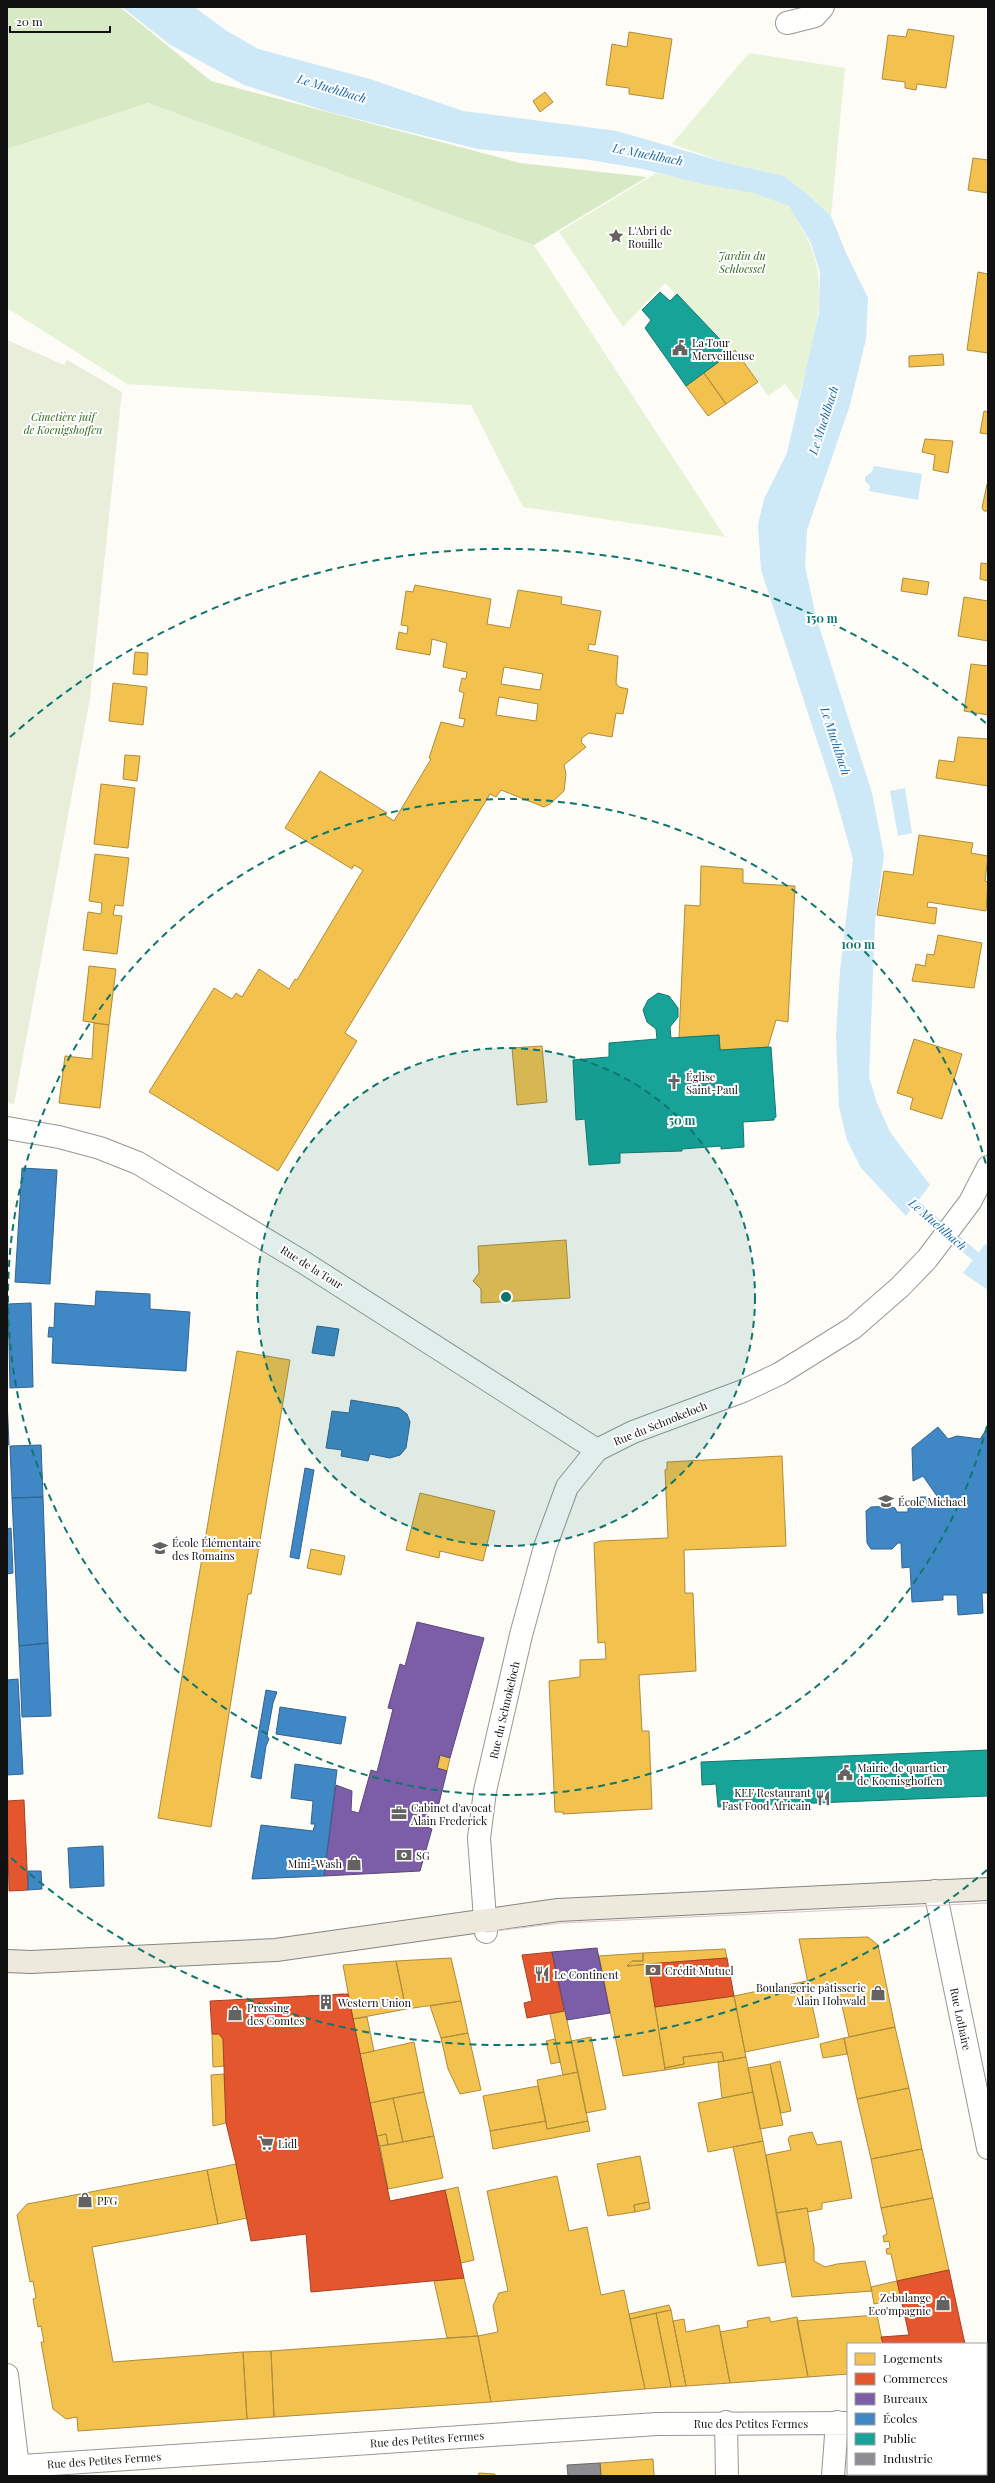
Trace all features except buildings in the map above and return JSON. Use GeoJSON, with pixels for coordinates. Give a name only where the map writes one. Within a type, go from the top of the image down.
{"type":"FeatureCollection","features":[{"type":"Feature","properties":{"kind":"main road"},"geometry":{"type":"LineString","coordinates":[[7,1971],[279,1956],[485,1926],[558,1910],[988,1889]]}},
{"type":"Feature","properties":{"kind":"main road"},"geometry":{"type":"LineString","coordinates":[[7,1962],[38,1962],[276,1950],[386,1936],[485,1926]]}},
{"type":"Feature","properties":{"kind":"street"},"geometry":{"type":"LineString","coordinates":[[787,23],[815,16],[823,7]]}},
{"type":"Feature","properties":{"kind":"street","name":"Rue de la Tour"},"geometry":{"type":"LineString","coordinates":[[7,1128],[40,1133],[93,1146],[138,1163],[303,1262],[597,1450]]}},
{"type":"Feature","properties":{"kind":"street","name":"Rue du Schnokeloch"},"geometry":{"type":"LineString","coordinates":[[485,1926],[479,1838],[481,1813],[521,1635],[545,1547],[560,1503],[582,1466],[597,1450],[633,1432],[743,1390],[805,1360],[852,1328],[900,1287],[927,1258],[956,1222],[988,1167]]}},
{"type":"Feature","properties":{"kind":"street","name":"Rue Lothaire"},"geometry":{"type":"LineString","coordinates":[[934,1891],[988,2148]]}},
{"type":"Feature","properties":{"kind":"street"},"geometry":{"type":"LineString","coordinates":[[7,2375],[15,2470]]}},
{"type":"Feature","properties":{"kind":"street"},"geometry":{"type":"LineString","coordinates":[[726,2422],[727,2476]]}},
{"type":"Feature","properties":{"kind":"street","name":"Rue des Petites Fermes"},"geometry":{"type":"LineString","coordinates":[[15,2470],[658,2424],[726,2422],[842,2422]]}},
{"type":"Feature","properties":{"kind":"street"},"geometry":{"type":"LineString","coordinates":[[833,2476],[842,2422]]}},
{"type":"Feature","properties":{"kind":"green space"},"geometry":{"type":"Polygon","coordinates":[[[7,7],[120,7],[211,81],[520,163],[647,177],[534,245],[148,103],[7,149],[7,7]]]}},
{"type":"Feature","properties":{"kind":"green space"},"geometry":{"type":"Polygon","coordinates":[[[749,53],[845,68],[831,216],[805,192],[784,176],[727,163],[672,144],[749,53]]]}},
{"type":"Feature","properties":{"kind":"green space"},"geometry":{"type":"Polygon","coordinates":[[[148,103],[534,245],[725,537],[523,507],[471,405],[127,384],[7,308],[7,149],[148,103]]]}},
{"type":"Feature","properties":{"kind":"green space","name":"Jardin du Schloessel"},"geometry":{"type":"Polygon","coordinates":[[[656,173],[744,190],[777,200],[792,210],[812,250],[818,271],[819,293],[818,314],[814,336],[798,401],[785,384],[768,396],[736,349],[732,351],[665,283],[623,327],[559,232],[656,173]]]}},
{"type":"Feature","properties":{"kind":"green space","name":"Cimetière juif de Koenigshoffen"},"geometry":{"type":"Polygon","coordinates":[[[7,340],[64,365],[67,360],[122,392],[90,698],[14,1104],[7,1103],[7,340]]]}},
{"type":"Feature","properties":{"kind":"water"},"geometry":{"type":"Polygon","coordinates":[[[122,7],[194,7],[227,31],[258,49],[370,79],[463,111],[617,131],[727,163],[784,176],[805,192],[831,216],[846,253],[868,298],[866,339],[850,405],[807,530],[805,566],[816,617],[872,793],[884,855],[875,922],[869,1077],[877,1103],[890,1132],[930,1185],[906,1216],[861,1168],[847,1140],[839,1107],[836,1035],[840,971],[853,859],[834,792],[761,570],[758,525],[764,499],[787,453],[819,313],[820,272],[811,243],[789,206],[754,193],[703,184],[643,169],[584,159],[478,149],[329,112],[244,85],[169,44],[122,7]]]}},
{"type":"Feature","properties":{"kind":"water"},"geometry":{"type":"Polygon","coordinates":[[[874,466],[922,474],[918,500],[869,491],[870,486],[865,481],[865,477],[872,472],[874,466]]]}},
{"type":"Feature","properties":{"kind":"water"},"geometry":{"type":"Polygon","coordinates":[[[905,788],[912,833],[898,836],[890,791],[905,788]]]}},
{"type":"Feature","properties":{"kind":"water"},"geometry":{"type":"Polygon","coordinates":[[[985,1244],[988,1247],[988,1290],[963,1273],[985,1244]]]}},
{"type":"Feature","properties":{"kind":"waterway","name":"Le Muehlbach"},"geometry":{"type":"LineString","coordinates":[[906,1194],[915,1205],[988,1267]]}},
{"type":"Feature","properties":{"kind":"tram line"},"geometry":{"type":"LineString","coordinates":[[486,1932],[562,1923],[988,1903]]}},
{"type":"Feature","properties":{"kind":"place","name":"L'Abri de Rouille"},"geometry":{"type":"Point","coordinates":[616,236]}},
{"type":"Feature","properties":{"kind":"place","name":"La Tour Merveilleuse"},"geometry":{"type":"Point","coordinates":[680,348]}},
{"type":"Feature","properties":{"kind":"place","name":"Église Saint-Paul"},"geometry":{"type":"Point","coordinates":[674,1082]}},
{"type":"Feature","properties":{"kind":"place","name":"École Michael"},"geometry":{"type":"Point","coordinates":[886,1501]}},
{"type":"Feature","properties":{"kind":"place","name":"École Élémentaire des Romains"},"geometry":{"type":"Point","coordinates":[160,1548]}},
{"type":"Feature","properties":{"kind":"place","name":"Mairie de quartier de Koenisghoffen"},"geometry":{"type":"Point","coordinates":[845,1773]}},
{"type":"Feature","properties":{"kind":"place","name":"KEF Restaurant Fast Food Africain"},"geometry":{"type":"Point","coordinates":[823,1798]}},
{"type":"Feature","properties":{"kind":"place","name":"Cabinet d'avocat Alain Frederick"},"geometry":{"type":"Point","coordinates":[399,1813]}},
{"type":"Feature","properties":{"kind":"place","name":"SG"},"geometry":{"type":"Point","coordinates":[404,1855]}},
{"type":"Feature","properties":{"kind":"place","name":"Mini-Wash"},"geometry":{"type":"Point","coordinates":[354,1863]}},
{"type":"Feature","properties":{"kind":"place","name":"Crédit Mutuel"},"geometry":{"type":"Point","coordinates":[653,1970]}},
{"type":"Feature","properties":{"kind":"place","name":"Le Continent"},"geometry":{"type":"Point","coordinates":[542,1974]}},
{"type":"Feature","properties":{"kind":"place","name":"Boulangerie pâtisserie Alain Hohwald"},"geometry":{"type":"Point","coordinates":[878,1993]}},
{"type":"Feature","properties":{"kind":"place","name":"Western Union"},"geometry":{"type":"Point","coordinates":[326,2002]}},
{"type":"Feature","properties":{"kind":"place","name":"Pressing des Comtes"},"geometry":{"type":"Point","coordinates":[235,2013]}},
{"type":"Feature","properties":{"kind":"place","name":"Lidl"},"geometry":{"type":"Point","coordinates":[266,2143]}},
{"type":"Feature","properties":{"kind":"place","name":"PFG"},"geometry":{"type":"Point","coordinates":[85,2200]}},
{"type":"Feature","properties":{"kind":"place","name":"Zebulange Eco'mpagnie"},"geometry":{"type":"Point","coordinates":[943,2303]}}]}
